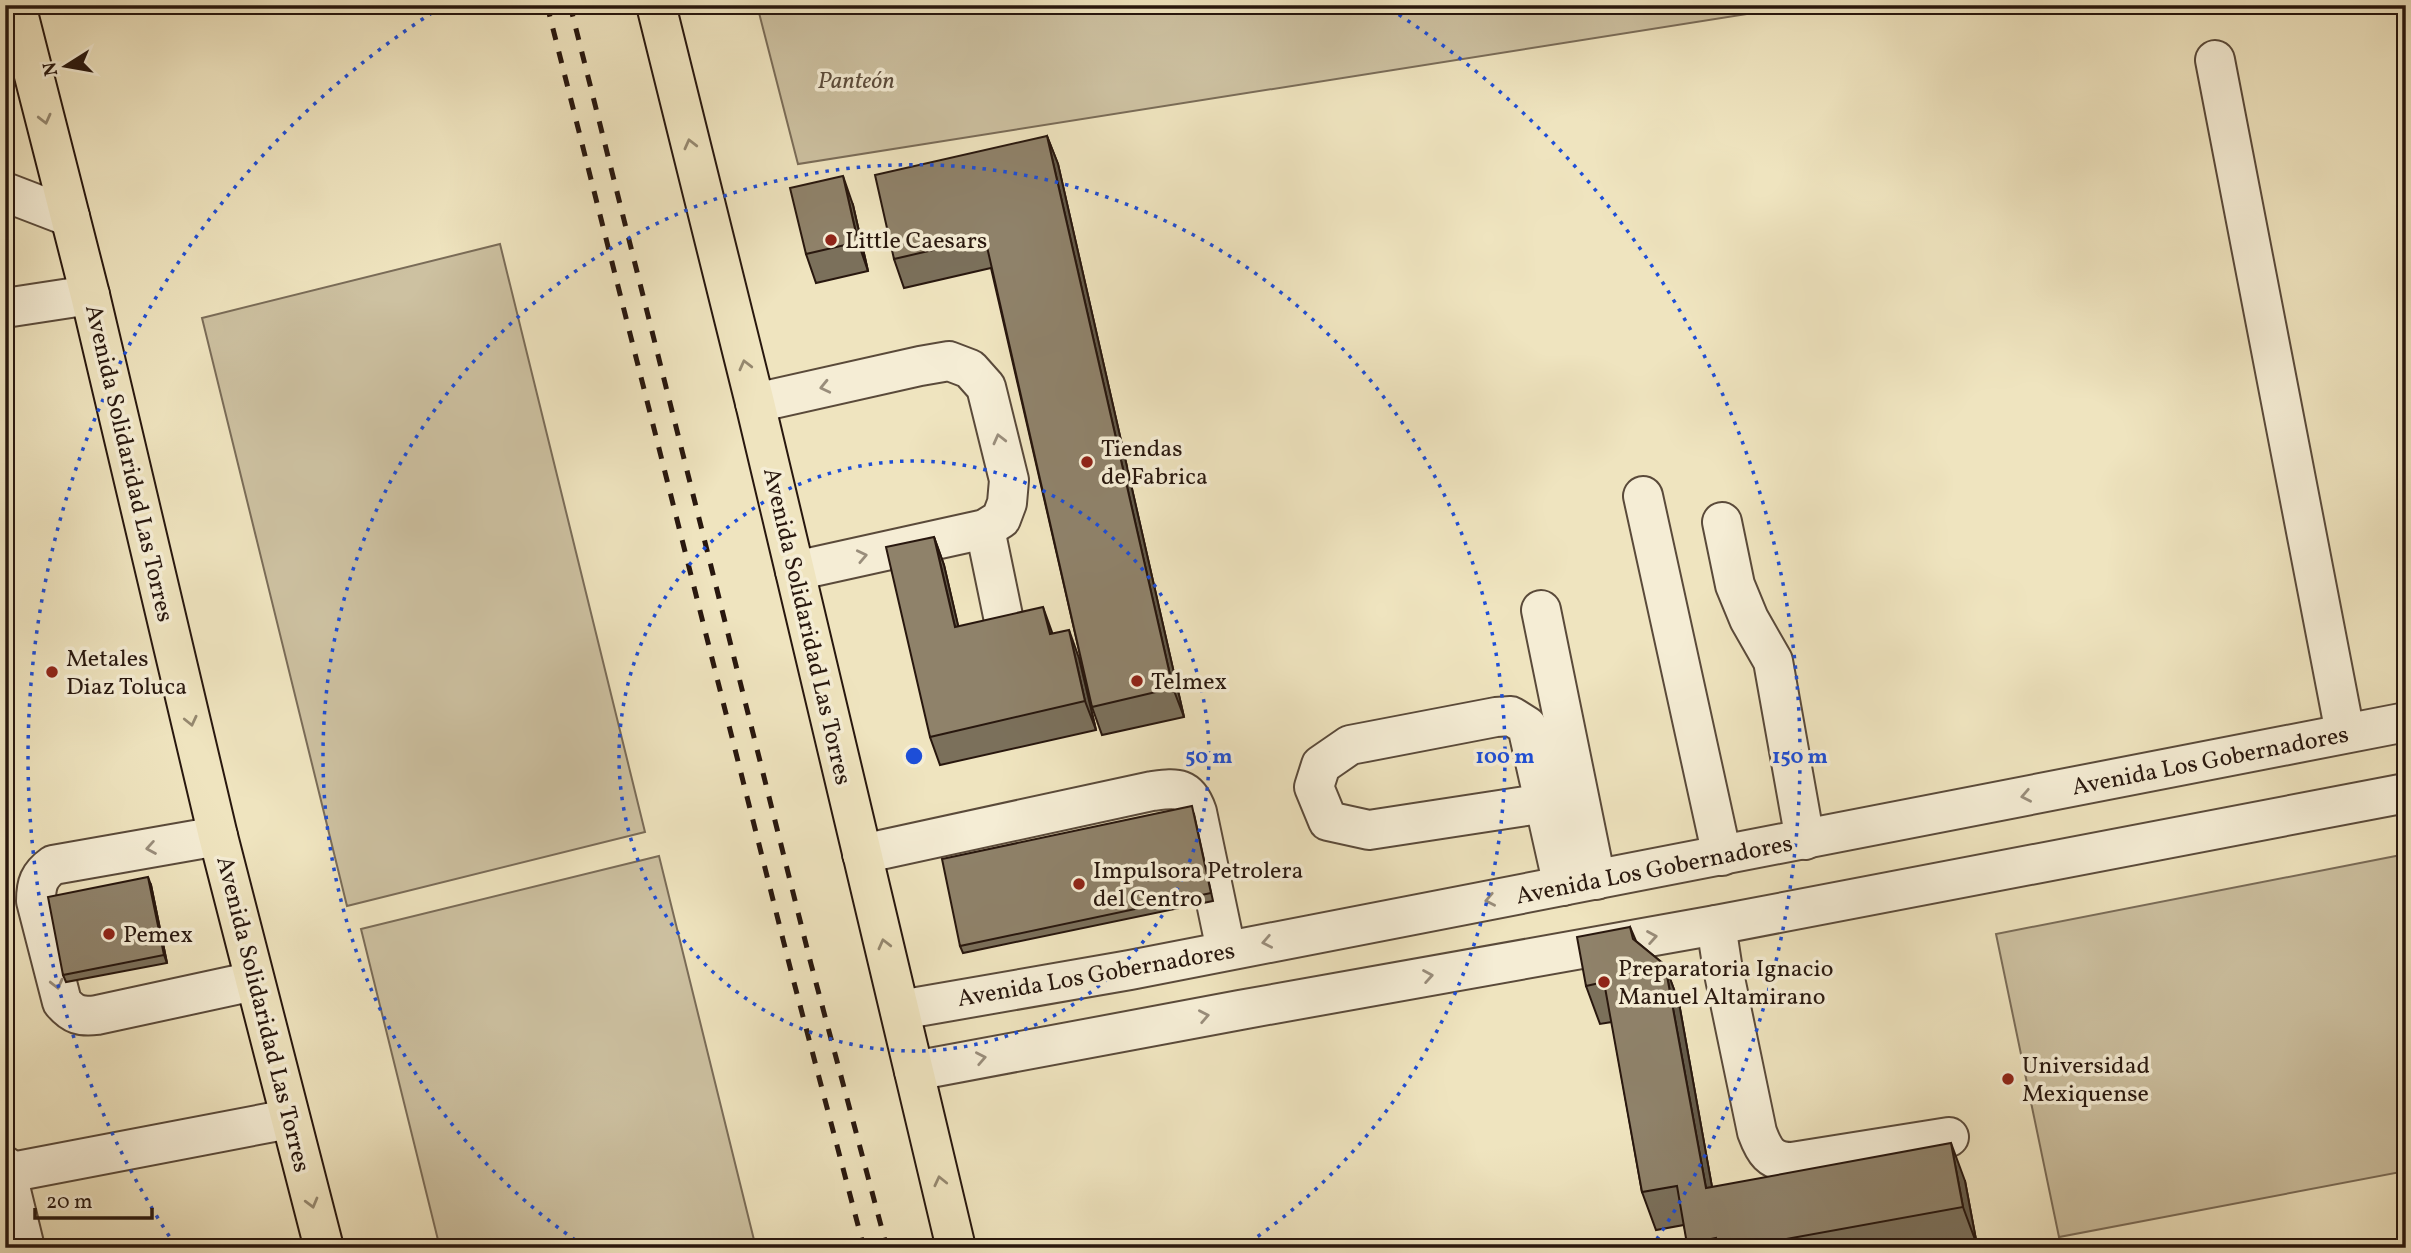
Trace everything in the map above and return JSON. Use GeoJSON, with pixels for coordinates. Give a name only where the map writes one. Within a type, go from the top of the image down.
{"type":"FeatureCollection","features":[{"type":"Feature","properties":{"kind":"main road","name":"Avenida Solidaridad Las Torres"},"geometry":{"type":"LineString","coordinates":[[16,5],[90,295],[218,836],[324,1248]]}},
{"type":"Feature","properties":{"kind":"main road","name":"Avenida Solidaridad Las Torres"},"geometry":{"type":"LineString","coordinates":[[656,5],[755,403],[956,1248]]}},
{"type":"Feature","properties":{"kind":"street"},"geometry":{"type":"LineString","coordinates":[[2215,60],[2345,733]]}},
{"type":"Feature","properties":{"kind":"street"},"geometry":{"type":"LineString","coordinates":[[5,192],[70,217]]}},
{"type":"Feature","properties":{"kind":"street"},"geometry":{"type":"LineString","coordinates":[[5,308],[90,295]]}},
{"type":"Feature","properties":{"kind":"street"},"geometry":{"type":"LineString","coordinates":[[755,403],[949,361],[970,369],[986,387],[1009,480],[1007,503],[1001,519],[985,529],[795,571]]}},
{"type":"Feature","properties":{"kind":"street"},"geometry":{"type":"LineString","coordinates":[[1643,496],[1722,856]]}},
{"type":"Feature","properties":{"kind":"street"},"geometry":{"type":"LineString","coordinates":[[1722,522],[1735,585],[1749,619],[1773,661],[1805,840]]}},
{"type":"Feature","properties":{"kind":"street"},"geometry":{"type":"LineString","coordinates":[[985,529],[1003,616]]}},
{"type":"Feature","properties":{"kind":"street"},"geometry":{"type":"LineString","coordinates":[[1541,610],[1580,883]]}},
{"type":"Feature","properties":{"kind":"street"},"geometry":{"type":"LineString","coordinates":[[1546,803],[1369,830],[1328,821],[1314,787],[1321,765],[1350,746],[1511,716],[1527,726],[1546,803],[1580,883]]}},
{"type":"Feature","properties":{"kind":"street","name":"Avenida Los Gobernadores"},"geometry":{"type":"LineString","coordinates":[[900,1010],[1130,970],[2406,722]]}},
{"type":"Feature","properties":{"kind":"street"},"geometry":{"type":"LineString","coordinates":[[862,854],[1152,791],[1183,790],[1192,797],[1197,812],[1226,950]]}},
{"type":"Feature","properties":{"kind":"street"},"geometry":{"type":"LineString","coordinates":[[914,1071],[1716,925],[2406,793]]}},
{"type":"Feature","properties":{"kind":"street"},"geometry":{"type":"LineString","coordinates":[[218,836],[53,865],[42,873],[36,886],[39,914],[62,1002],[72,1013],[82,1017],[254,981]]}},
{"type":"Feature","properties":{"kind":"street"},"geometry":{"type":"LineString","coordinates":[[1716,925],[1757,1132],[1770,1156],[1780,1162],[1792,1162],[1949,1137]]}},
{"type":"Feature","properties":{"kind":"street"},"geometry":{"type":"LineString","coordinates":[[1130,970],[1141,1028]]}},
{"type":"Feature","properties":{"kind":"street"},"geometry":{"type":"LineString","coordinates":[[25,1248],[6,1169],[289,1119]]}},
{"type":"Feature","properties":{"kind":"green space","name":"Panteón"},"geometry":{"type":"Polygon","coordinates":[[[757,5],[1804,5],[798,164],[757,5]]]}},
{"type":"Feature","properties":{"kind":"green space"},"geometry":{"type":"Polygon","coordinates":[[[500,244],[645,832],[347,906],[202,318],[500,244]]]}},
{"type":"Feature","properties":{"kind":"green space"},"geometry":{"type":"Polygon","coordinates":[[[2406,854],[2406,1171],[2059,1237],[1996,934],[2406,854]]]}},
{"type":"Feature","properties":{"kind":"green space"},"geometry":{"type":"Polygon","coordinates":[[[659,856],[756,1248],[440,1248],[361,929],[659,856]]]}},
{"type":"Feature","properties":{"kind":"building"},"geometry":{"type":"Polygon","coordinates":[[[1047,136],[1173,688],[1092,707],[985,238],[894,259],[875,175],[1047,136]]]}},
{"type":"Feature","properties":{"kind":"building"},"geometry":{"type":"Polygon","coordinates":[[[843,176],[858,242],[806,254],[790,188],[843,176]]]}},
{"type":"Feature","properties":{"kind":"building"},"geometry":{"type":"Polygon","coordinates":[[[934,537],[955,627],[1043,607],[1050,634],[1069,630],[1085,701],[930,737],[886,547],[934,537]]]}},
{"type":"Feature","properties":{"kind":"building","name":"Impulsora Petrolera del Centro"},"geometry":{"type":"Polygon","coordinates":[[[1192,806],[1211,893],[960,946],[942,859],[1192,806]]]}},
{"type":"Feature","properties":{"kind":"building","name":"Pemex"},"geometry":{"type":"Polygon","coordinates":[[[148,877],[164,955],[63,975],[48,897],[148,877]]]}},
{"type":"Feature","properties":{"kind":"building"},"geometry":{"type":"Polygon","coordinates":[[[1630,927],[1633,939],[1665,965],[1706,1188],[1951,1143],[1963,1207],[1737,1248],[1718,1248],[1716,1238],[1687,1244],[1677,1186],[1642,1192],[1604,982],[1586,986],[1577,937],[1630,927]]]}},
{"type":"Feature","properties":{"kind":"railway"},"geometry":{"type":"LineString","coordinates":[[547,5],[791,971],[864,1248]]}},
{"type":"Feature","properties":{"kind":"railway"},"geometry":{"type":"LineString","coordinates":[[570,5],[811,964],[887,1248]]}},
{"type":"Feature","properties":{"kind":"place","name":"Little Caesars"},"geometry":{"type":"Point","coordinates":[831,240]}},
{"type":"Feature","properties":{"kind":"place","name":"Tiendas de Fabrica"},"geometry":{"type":"Point","coordinates":[1087,462]}},
{"type":"Feature","properties":{"kind":"place","name":"Metales Diaz Toluca"},"geometry":{"type":"Point","coordinates":[52,672]}},
{"type":"Feature","properties":{"kind":"place","name":"Telmex"},"geometry":{"type":"Point","coordinates":[1137,681]}},
{"type":"Feature","properties":{"kind":"place","name":"Impulsora Petrolera del Centro"},"geometry":{"type":"Point","coordinates":[1079,884]}},
{"type":"Feature","properties":{"kind":"place","name":"Pemex"},"geometry":{"type":"Point","coordinates":[109,934]}},
{"type":"Feature","properties":{"kind":"place","name":"Preparatoria Ignacio Manuel Altamirano"},"geometry":{"type":"Point","coordinates":[1604,982]}},
{"type":"Feature","properties":{"kind":"place","name":"Universidad Mexiquense"},"geometry":{"type":"Point","coordinates":[2008,1079]}}]}
